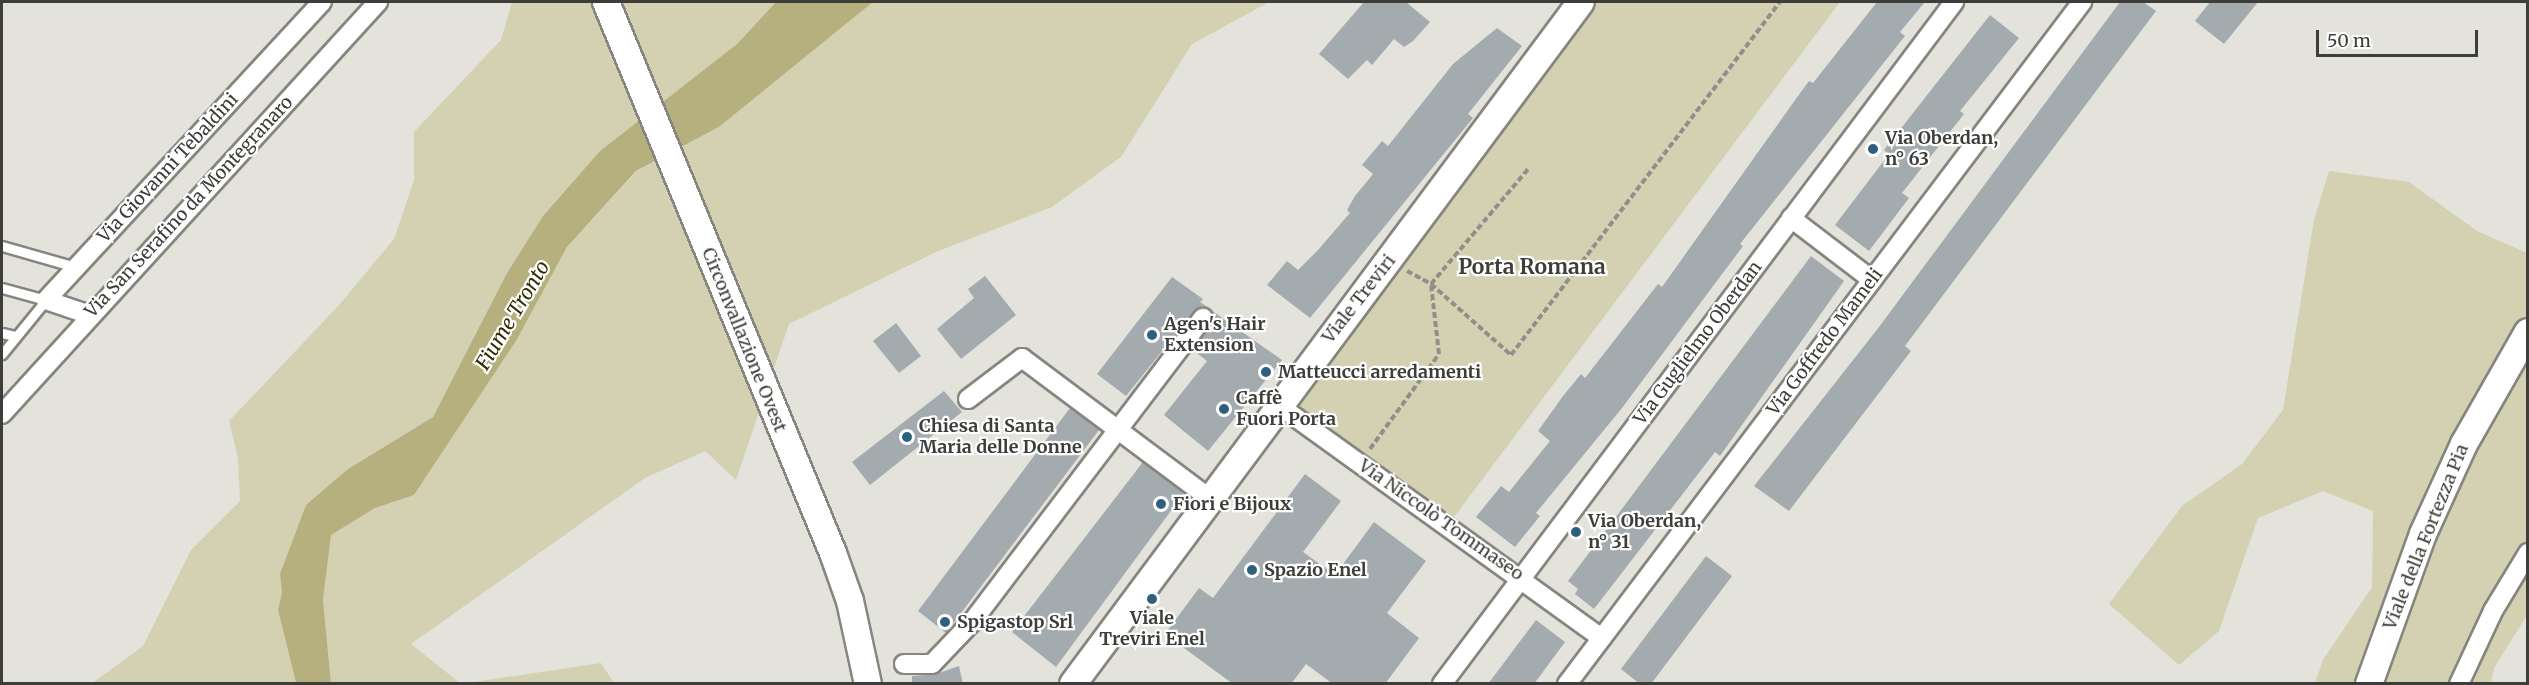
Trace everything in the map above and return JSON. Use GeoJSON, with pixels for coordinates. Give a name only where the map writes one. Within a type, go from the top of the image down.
{"type":"FeatureCollection","features":[{"type":"Feature","properties":{"kind":"street","name":"Via Giovanni Tebaldini"},"geometry":{"type":"LineString","coordinates":[[46,300],[322,2]]}},
{"type":"Feature","properties":{"kind":"street","name":"Via San Serafino da Montegranaro"},"geometry":{"type":"LineString","coordinates":[[2,414],[378,2]]}},
{"type":"Feature","properties":{"kind":"street","name":"Circonvallazione Ovest"},"geometry":{"type":"LineString","coordinates":[[606,2],[850,601],[868,684]]}},
{"type":"Feature","properties":{"kind":"street","name":"Viale Treviri"},"geometry":{"type":"LineString","coordinates":[[1073,684],[1277,404],[1581,2]]}},
{"type":"Feature","properties":{"kind":"street","name":"Via Guglielmo Oberdan"},"geometry":{"type":"LineString","coordinates":[[1442,684],[1954,2]]}},
{"type":"Feature","properties":{"kind":"street","name":"Via Goffredo Mameli"},"geometry":{"type":"LineString","coordinates":[[1567,684],[2082,2]]}},
{"type":"Feature","properties":{"kind":"street"},"geometry":{"type":"LineString","coordinates":[[1791,218],[1872,280]]}},
{"type":"Feature","properties":{"kind":"street"},"geometry":{"type":"LineString","coordinates":[[46,300],[90,315]]}},
{"type":"Feature","properties":{"kind":"street"},"geometry":{"type":"LineString","coordinates":[[904,664],[932,664],[972,622],[1203,318]]}},
{"type":"Feature","properties":{"kind":"street","name":"Viale della Fortezza Pia"},"geometry":{"type":"LineString","coordinates":[[2369,684],[2423,534],[2459,454],[2528,332]]}},
{"type":"Feature","properties":{"kind":"street"},"geometry":{"type":"LineString","coordinates":[[968,399],[1022,358],[1209,498]]}},
{"type":"Feature","properties":{"kind":"street","name":"Via Niccolò Tommaseo"},"geometry":{"type":"LineString","coordinates":[[1277,404],[1522,577],[1602,638]]}},
{"type":"Feature","properties":{"kind":"street"},"geometry":{"type":"LineString","coordinates":[[2459,684],[2493,611],[2528,553]]}},
{"type":"Feature","properties":{"kind":"lane"},"geometry":{"type":"LineString","coordinates":[[2,246],[75,267]]}},
{"type":"Feature","properties":{"kind":"lane"},"geometry":{"type":"LineString","coordinates":[[2,288],[46,300],[2,354]]}},
{"type":"Feature","properties":{"kind":"lane"},"geometry":{"type":"LineString","coordinates":[[2,333],[15,336]]}},
{"type":"Feature","properties":{"kind":"path"},"geometry":{"type":"LineString","coordinates":[[1387,261],[1431,284],[1511,355],[1780,2]]}},
{"type":"Feature","properties":{"kind":"path"},"geometry":{"type":"LineString","coordinates":[[1360,463],[1439,354],[1431,284],[1530,167]]}},
{"type":"Feature","properties":{"kind":"shaded area"},"geometry":{"type":"Polygon","coordinates":[[[512,2],[776,2],[737,44],[600,151],[543,216],[507,273],[433,417],[348,469],[280,574],[282,592],[278,610],[296,683],[91,684],[143,646],[191,550],[240,501],[238,458],[229,421],[340,304],[394,239],[414,180],[414,132],[501,40],[512,2]]]}},
{"type":"Feature","properties":{"kind":"shaded area"},"geometry":{"type":"Polygon","coordinates":[[[873,2],[1269,2],[1192,44],[1121,157],[1052,207],[936,252],[789,324],[736,480],[705,451],[645,478],[411,644],[460,683],[331,684],[323,600],[331,535],[375,508],[414,495],[516,341],[567,247],[637,171],[719,127],[873,2]]]}},
{"type":"Feature","properties":{"kind":"shaded area"},"geometry":{"type":"Polygon","coordinates":[[[1597,2],[1840,2],[1454,517],[1292,405],[1597,2]]]}},
{"type":"Feature","properties":{"kind":"shaded area"},"geometry":{"type":"Polygon","coordinates":[[[2329,171],[2409,182],[2477,231],[2527,253],[2527,615],[2494,668],[2491,683],[2315,683],[2323,660],[2372,587],[2373,511],[2323,491],[2258,518],[2219,631],[2179,665],[2109,604],[2182,506],[2242,464],[2283,410],[2314,220],[2329,171]]]}},
{"type":"Feature","properties":{"kind":"shaded area"},"geometry":{"type":"Polygon","coordinates":[[[601,663],[614,683],[467,683],[601,663]]]}},
{"type":"Feature","properties":{"kind":"water","name":"Fiume Tronto"},"geometry":{"type":"Polygon","coordinates":[[[776,2],[873,2],[719,127],[636,171],[567,247],[516,341],[414,495],[375,508],[331,535],[323,600],[331,683],[296,683],[278,610],[282,592],[280,574],[306,505],[348,469],[433,417],[507,273],[543,216],[600,151],[737,44],[776,2]]]}},
{"type":"Feature","properties":{"kind":"building"},"geometry":{"type":"Polygon","coordinates":[[[1364,2],[1406,2],[1430,22],[1413,41],[1404,47],[1394,39],[1372,65],[1367,60],[1348,79],[1319,54],[1364,2]]]}},
{"type":"Feature","properties":{"kind":"building"},"geometry":{"type":"Polygon","coordinates":[[[1877,2],[1925,2],[1900,32],[1905,36],[1740,244],[1743,246],[1622,408],[1536,513],[1540,516],[1515,547],[1476,517],[1501,486],[1509,492],[1550,441],[1538,431],[1563,396],[1581,374],[1585,378],[1658,284],[1662,287],[1809,81],[1813,83],[1877,2]]]}},
{"type":"Feature","properties":{"kind":"building"},"geometry":{"type":"Polygon","coordinates":[[[2120,2],[2143,2],[2156,11],[1905,346],[1911,351],[1789,511],[1754,486],[1879,327],[2120,2]]]}},
{"type":"Feature","properties":{"kind":"building"},"geometry":{"type":"Polygon","coordinates":[[[2210,2],[2258,2],[2224,44],[2195,21],[2210,2]]]}},
{"type":"Feature","properties":{"kind":"building"},"geometry":{"type":"Polygon","coordinates":[[[1990,15],[2019,38],[1960,111],[1964,114],[1902,193],[1909,198],[1869,251],[1835,225],[1889,154],[1884,150],[1990,15]]]}},
{"type":"Feature","properties":{"kind":"building"},"geometry":{"type":"Polygon","coordinates":[[[1497,28],[1522,46],[1468,114],[1473,118],[1310,318],[1267,285],[1287,261],[1298,270],[1318,250],[1350,213],[1347,210],[1355,196],[1373,174],[1362,165],[1382,141],[1388,146],[1453,64],[1497,28]]]}},
{"type":"Feature","properties":{"kind":"building"},"geometry":{"type":"Polygon","coordinates":[[[1811,256],[1844,281],[1720,456],[1715,452],[1594,609],[1575,594],[1578,589],[1568,581],[1811,256]]]}},
{"type":"Feature","properties":{"kind":"building"},"geometry":{"type":"Polygon","coordinates":[[[985,276],[1016,315],[961,359],[937,329],[974,298],[968,289],[985,276]]]}},
{"type":"Feature","properties":{"kind":"building"},"geometry":{"type":"Polygon","coordinates":[[[1172,277],[1203,299],[1200,302],[1209,308],[1194,311],[1126,396],[1097,374],[1172,277]]]}},
{"type":"Feature","properties":{"kind":"building"},"geometry":{"type":"Polygon","coordinates":[[[1211,310],[1282,360],[1208,451],[1164,415],[1207,361],[1193,350],[1212,324],[1211,310]]]}},
{"type":"Feature","properties":{"kind":"building"},"geometry":{"type":"Polygon","coordinates":[[[896,323],[921,356],[899,373],[873,341],[896,323]]]}},
{"type":"Feature","properties":{"kind":"building","name":"Chiesa di Santa Maria delle Donne"},"geometry":{"type":"Polygon","coordinates":[[[944,391],[962,412],[870,485],[852,462],[944,391]]]}},
{"type":"Feature","properties":{"kind":"building"},"geometry":{"type":"Polygon","coordinates":[[[1070,408],[1099,430],[946,633],[918,611],[1070,408]]]}},
{"type":"Feature","properties":{"kind":"building"},"geometry":{"type":"Polygon","coordinates":[[[1143,462],[1184,493],[1056,667],[1012,632],[1143,462]]]}},
{"type":"Feature","properties":{"kind":"building"},"geometry":{"type":"Polygon","coordinates":[[[1305,474],[1341,501],[1303,552],[1335,575],[1374,522],[1426,561],[1387,613],[1419,638],[1385,684],[1333,684],[1306,664],[1291,684],[1233,684],[1165,634],[1199,588],[1213,598],[1305,474]]]}},
{"type":"Feature","properties":{"kind":"building"},"geometry":{"type":"Polygon","coordinates":[[[1706,556],[1732,576],[1651,684],[1640,684],[1621,669],[1706,556]]]}},
{"type":"Feature","properties":{"kind":"building"},"geometry":{"type":"Polygon","coordinates":[[[1536,620],[1565,642],[1534,684],[1488,684],[1536,620]]]}},
{"type":"Feature","properties":{"kind":"building"},"geometry":{"type":"Polygon","coordinates":[[[959,666],[963,684],[912,684],[912,676],[936,674],[959,666]]]}},
{"type":"Feature","properties":{"kind":"place","name":"Via Oberdan, n° 63"},"geometry":{"type":"Point","coordinates":[1873,149]}},
{"type":"Feature","properties":{"kind":"place","name":"Agen's Hair Extension"},"geometry":{"type":"Point","coordinates":[1152,335]}},
{"type":"Feature","properties":{"kind":"place","name":"Matteucci arredamenti"},"geometry":{"type":"Point","coordinates":[1266,372]}},
{"type":"Feature","properties":{"kind":"place","name":"Caffè Fuori Porta"},"geometry":{"type":"Point","coordinates":[1224,409]}},
{"type":"Feature","properties":{"kind":"place","name":"Chiesa di Santa Maria delle Donne"},"geometry":{"type":"Point","coordinates":[907,437]}},
{"type":"Feature","properties":{"kind":"place","name":"Fiori e Bijoux"},"geometry":{"type":"Point","coordinates":[1161,504]}},
{"type":"Feature","properties":{"kind":"place","name":"Via Oberdan, n° 31"},"geometry":{"type":"Point","coordinates":[1576,532]}},
{"type":"Feature","properties":{"kind":"place","name":"Spazio Enel"},"geometry":{"type":"Point","coordinates":[1252,570]}},
{"type":"Feature","properties":{"kind":"place","name":"Viale Treviri Enel"},"geometry":{"type":"Point","coordinates":[1152,599]}},
{"type":"Feature","properties":{"kind":"place","name":"Spigastop Srl"},"geometry":{"type":"Point","coordinates":[945,622]}},
{"type":"Feature","properties":{"kind":"district","name":"Porta Romana"},"geometry":{"type":"Point","coordinates":[1532,267]}}]}
